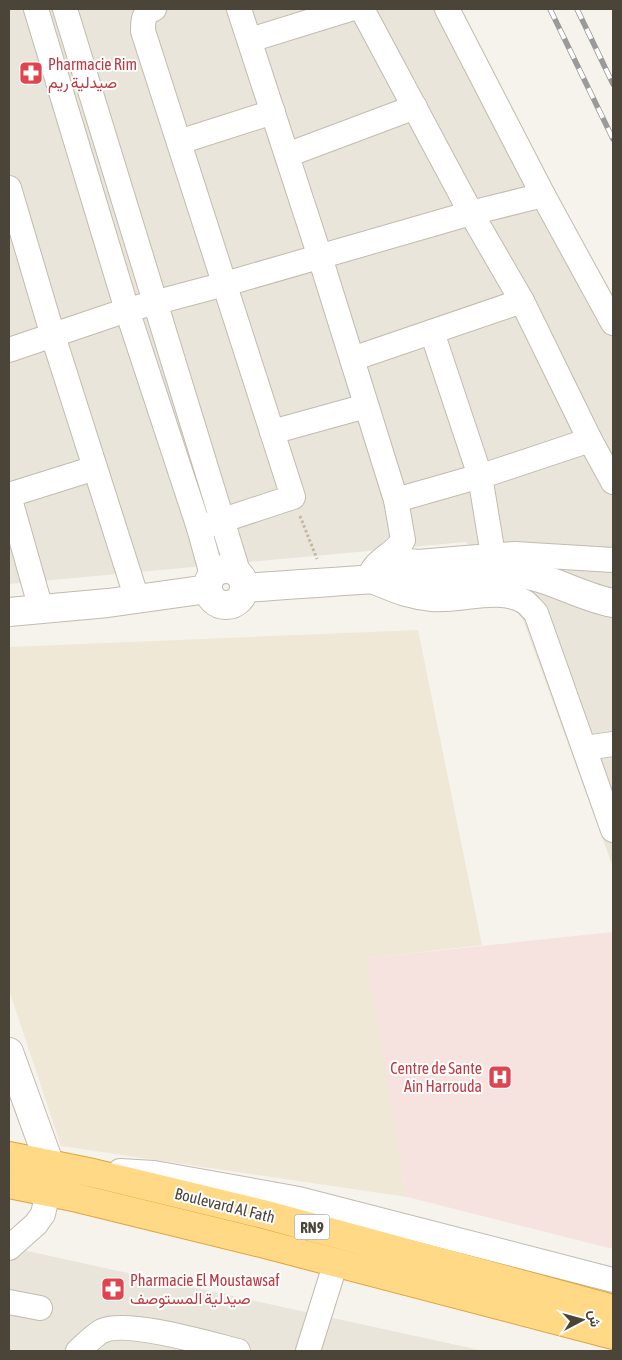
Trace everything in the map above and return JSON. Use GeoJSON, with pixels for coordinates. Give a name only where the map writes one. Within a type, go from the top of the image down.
{"type":"FeatureCollection","features":[{"type":"Feature","properties":{"kind":"highway","name":"Boulevard Al Fath"},"geometry":{"type":"LineString","coordinates":[[9,1156],[93,1173],[263,1214],[610,1332]]}},
{"type":"Feature","properties":{"kind":"highway","name":"Boulevard Al Fath"},"geometry":{"type":"LineString","coordinates":[[9,1184],[73,1196],[610,1332]]}},
{"type":"Feature","properties":{"kind":"street"},"geometry":{"type":"LineString","coordinates":[[36,9],[126,310],[199,528],[213,599],[218,603],[229,604],[239,599],[242,581],[64,9]]}},
{"type":"Feature","properties":{"kind":"street"},"geometry":{"type":"LineString","coordinates":[[154,9],[148,11],[144,16],[143,31],[292,497],[199,528]]}},
{"type":"Feature","properties":{"kind":"street"},"geometry":{"type":"LineString","coordinates":[[239,9],[320,257],[396,500],[403,540],[384,571]]}},
{"type":"Feature","properties":{"kind":"street"},"geometry":{"type":"LineString","coordinates":[[250,40],[350,9]]}},
{"type":"Feature","properties":{"kind":"street"},"geometry":{"type":"LineString","coordinates":[[362,9],[471,213],[522,301],[590,440],[613,482]]}},
{"type":"Feature","properties":{"kind":"street"},"geometry":{"type":"LineString","coordinates":[[448,9],[543,195],[613,323]]}},
{"type":"Feature","properties":{"kind":"street"},"geometry":{"type":"LineString","coordinates":[[287,155],[415,107]]}},
{"type":"Feature","properties":{"kind":"street"},"geometry":{"type":"LineString","coordinates":[[179,142],[273,112]]}},
{"type":"Feature","properties":{"kind":"street"},"geometry":{"type":"LineString","coordinates":[[9,188],[13,220],[53,336],[137,599]]}},
{"type":"Feature","properties":{"kind":"street"},"geometry":{"type":"LineString","coordinates":[[9,350],[126,310],[225,284],[471,213],[543,195]]}},
{"type":"Feature","properties":{"kind":"street"},"geometry":{"type":"LineString","coordinates":[[352,359],[522,301]]}},
{"type":"Feature","properties":{"kind":"street"},"geometry":{"type":"LineString","coordinates":[[432,332],[480,476],[493,555]]}},
{"type":"Feature","properties":{"kind":"street"},"geometry":{"type":"LineString","coordinates":[[272,432],[366,406]]}},
{"type":"Feature","properties":{"kind":"street"},"geometry":{"type":"LineString","coordinates":[[396,500],[480,476],[590,440]]}},
{"type":"Feature","properties":{"kind":"street"},"geometry":{"type":"LineString","coordinates":[[41,609],[9,495],[95,468]]}},
{"type":"Feature","properties":{"kind":"street"},"geometry":{"type":"LineString","coordinates":[[384,571],[400,560],[418,562],[493,555],[525,554],[613,560]]}},
{"type":"Feature","properties":{"kind":"street"},"geometry":{"type":"LineString","coordinates":[[242,581],[327,583],[384,571],[516,573],[570,589],[598,600],[613,603]]}},
{"type":"Feature","properties":{"kind":"street"},"geometry":{"type":"LineString","coordinates":[[384,571],[408,596],[435,600],[472,596],[508,596],[524,601],[536,613],[613,830]]}},
{"type":"Feature","properties":{"kind":"street"},"geometry":{"type":"LineString","coordinates":[[9,612],[137,599],[210,582]]}},
{"type":"Feature","properties":{"kind":"street"},"geometry":{"type":"LineString","coordinates":[[585,748],[613,744]]}},
{"type":"Feature","properties":{"kind":"street"},"geometry":{"type":"LineString","coordinates":[[9,1052],[50,1165],[48,1192],[43,1214],[36,1224],[9,1248]]}},
{"type":"Feature","properties":{"kind":"street"},"geometry":{"type":"LineString","coordinates":[[93,1173],[124,1170],[154,1173],[299,1199],[613,1280]]}},
{"type":"Feature","properties":{"kind":"street"},"geometry":{"type":"LineString","coordinates":[[308,1351],[336,1262]]}},
{"type":"Feature","properties":{"kind":"street"},"geometry":{"type":"LineString","coordinates":[[9,1302],[40,1308]]}},
{"type":"Feature","properties":{"kind":"street"},"geometry":{"type":"LineString","coordinates":[[78,1351],[101,1332],[114,1328],[175,1342],[236,1351]]}},
{"type":"Feature","properties":{"kind":"path"},"geometry":{"type":"LineString","coordinates":[[292,497],[327,583]]}},
{"type":"Feature","properties":{"kind":"shaded area"},"geometry":{"type":"Polygon","coordinates":[[[9,9],[461,9],[613,313],[613,867],[523,620],[466,542],[9,584],[9,9]]]}},
{"type":"Feature","properties":{"kind":"shaded area"},"geometry":{"type":"Polygon","coordinates":[[[418,630],[482,945],[368,958],[407,1197],[61,1146],[9,990],[9,647],[418,630]]]}},
{"type":"Feature","properties":{"kind":"shaded area","name":"Centre de Sante Ain Harrouda"},"geometry":{"type":"Polygon","coordinates":[[[613,932],[613,1249],[407,1197],[367,958],[613,932]]]}},
{"type":"Feature","properties":{"kind":"shaded area"},"geometry":{"type":"Polygon","coordinates":[[[9,1247],[484,1351],[9,1351],[9,1247]]]}},
{"type":"Feature","properties":{"kind":"railway"},"geometry":{"type":"LineString","coordinates":[[550,9],[613,139]]}},
{"type":"Feature","properties":{"kind":"railway"},"geometry":{"type":"LineString","coordinates":[[577,9],[613,84]]}},
{"type":"Feature","properties":{"kind":"place","name":"Pharmacie Rim صيدلية ريم"},"geometry":{"type":"Point","coordinates":[31,73]}},
{"type":"Feature","properties":{"kind":"place","name":"Centre de Sante Ain Harrouda"},"geometry":{"type":"Point","coordinates":[500,1077]}},
{"type":"Feature","properties":{"kind":"place","name":"Pharmacie El Moustawsaf صيدلية المستوصف"},"geometry":{"type":"Point","coordinates":[113,1289]}}]}
